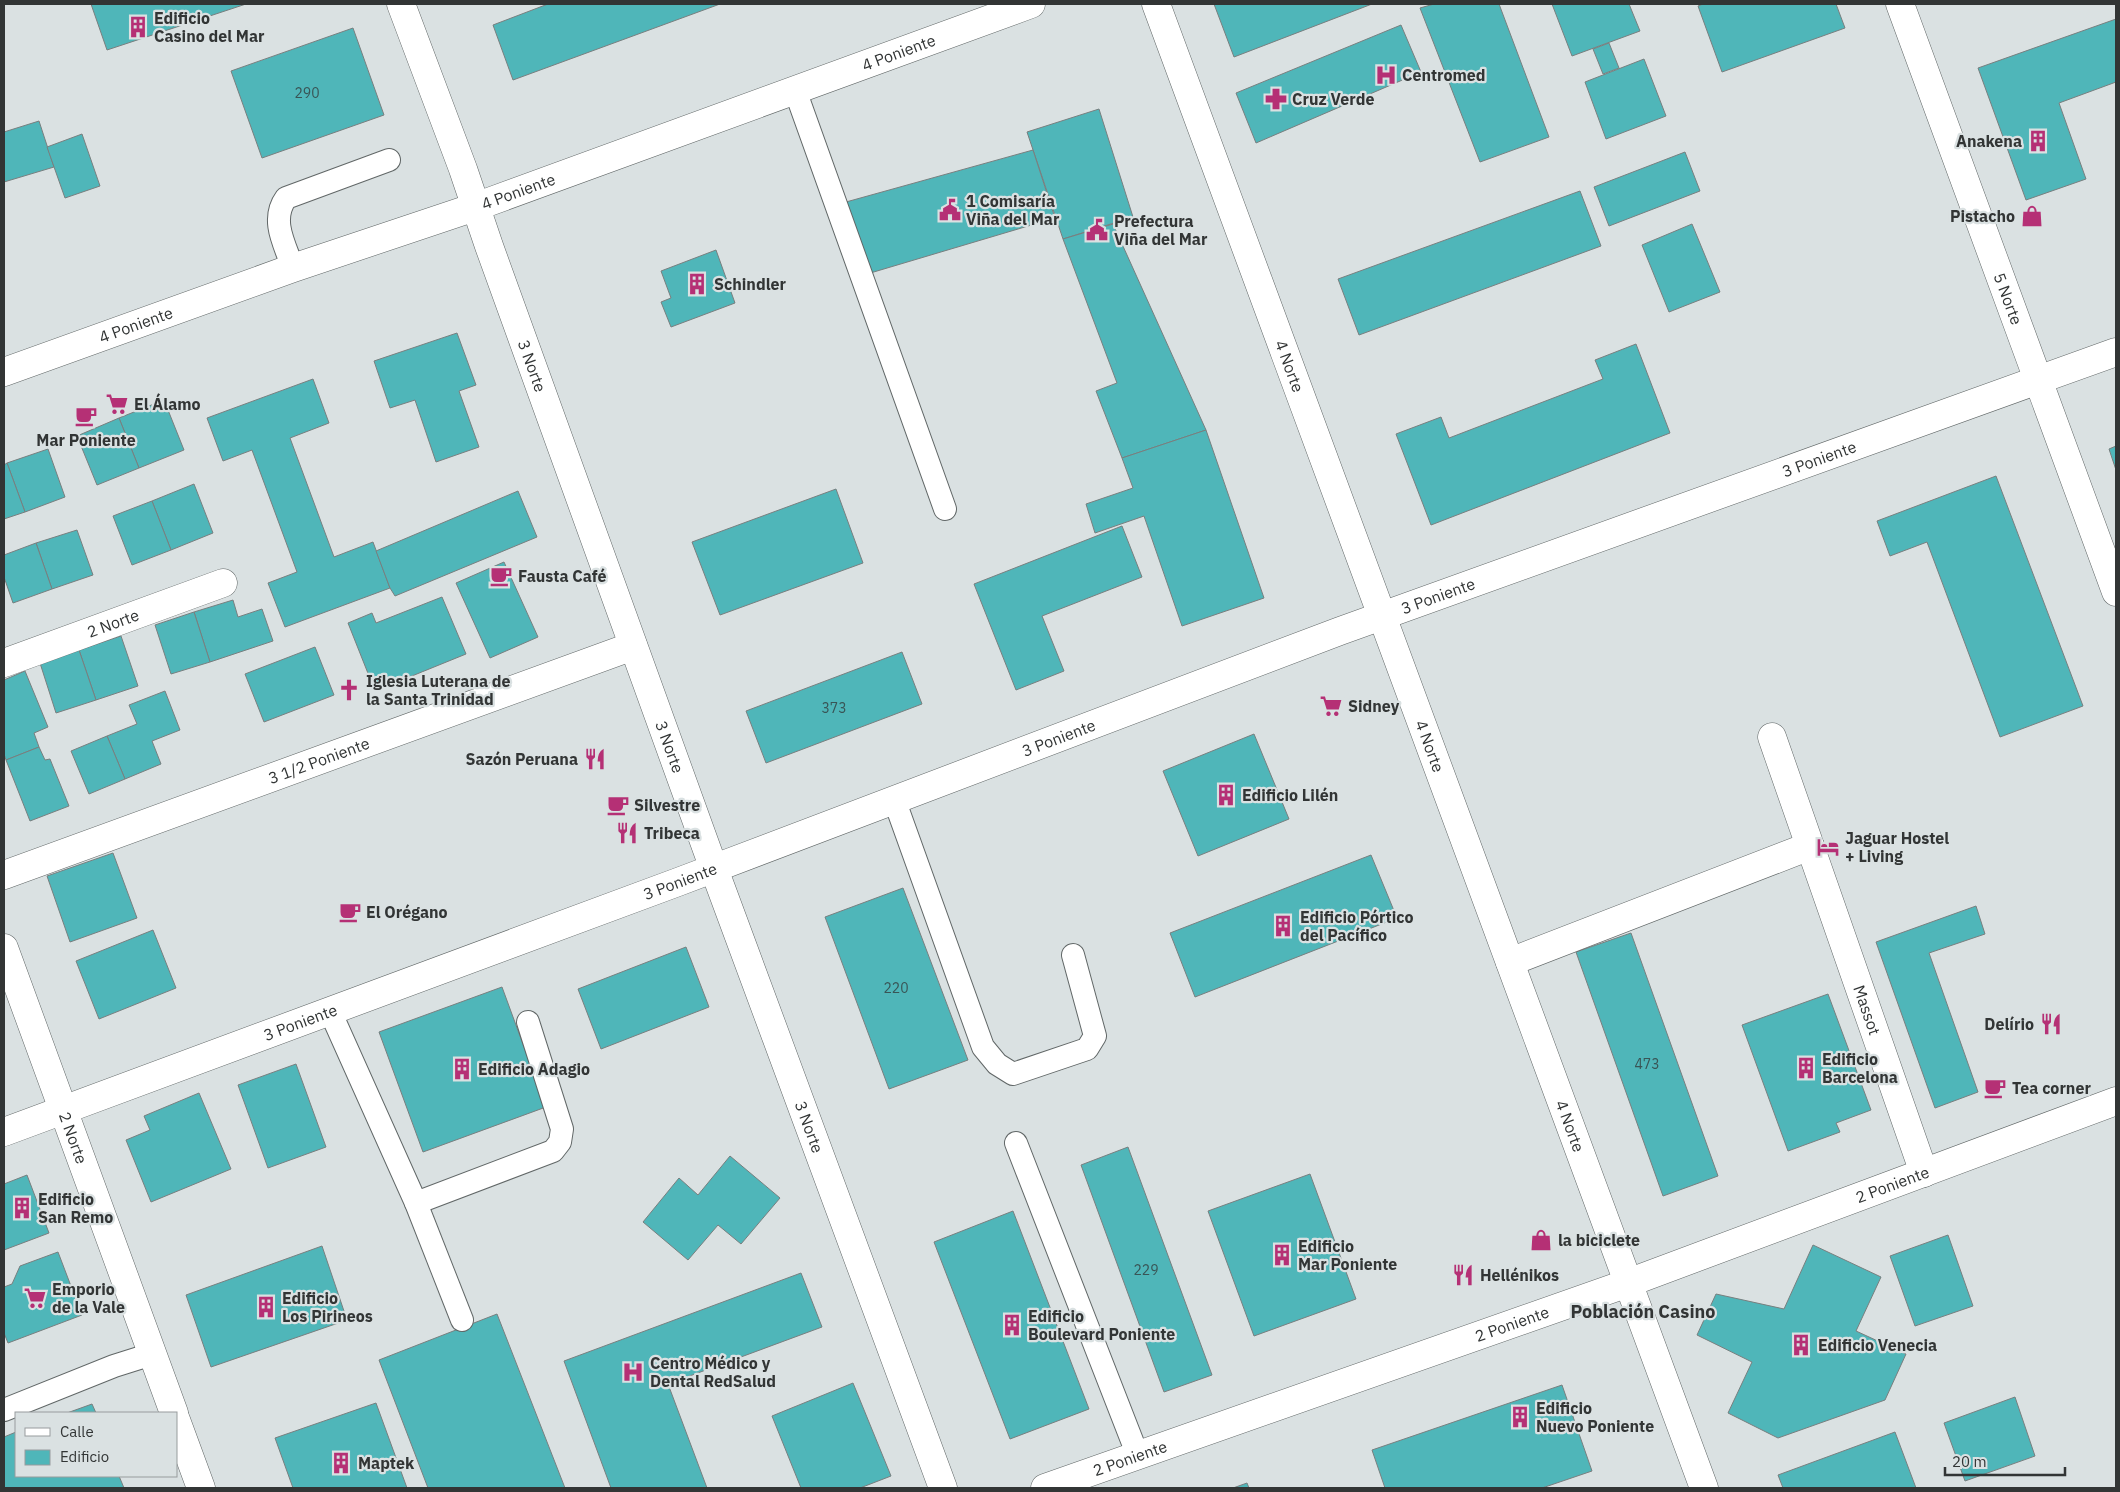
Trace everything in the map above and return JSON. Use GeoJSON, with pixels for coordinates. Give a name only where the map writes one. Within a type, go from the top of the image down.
{"type":"FeatureCollection","features":[{"type":"Feature","properties":{"kind":"street","name":"3 Norte"},"geometry":{"type":"LineString","coordinates":[[401,4],[714,869],[943,1488]]}},
{"type":"Feature","properties":{"kind":"street","name":"4 Poniente"},"geometry":{"type":"LineString","coordinates":[[4,372],[293,268],[475,207],[1031,4]]}},
{"type":"Feature","properties":{"kind":"street","name":"4 Norte"},"geometry":{"type":"LineString","coordinates":[[1156,4],[1704,1488]]}},
{"type":"Feature","properties":{"kind":"street","name":"5 Norte"},"geometry":{"type":"LineString","coordinates":[[1900,4],[2116,592]]}},
{"type":"Feature","properties":{"kind":"street","name":"3 Poniente"},"geometry":{"type":"LineString","coordinates":[[4,1132],[714,869],[894,799],[1382,616],[2116,352]]}},
{"type":"Feature","properties":{"kind":"street","name":"2 Norte"},"geometry":{"type":"LineString","coordinates":[[4,663],[223,583]]}},
{"type":"Feature","properties":{"kind":"street","name":"3 1/2 Poniente"},"geometry":{"type":"LineString","coordinates":[[4,875],[633,646]]}},
{"type":"Feature","properties":{"kind":"street","name":"Massot"},"geometry":{"type":"LineString","coordinates":[[1772,737],[1924,1172]]}},
{"type":"Feature","properties":{"kind":"street"},"geometry":{"type":"LineString","coordinates":[[1510,962],[1810,846]]}},
{"type":"Feature","properties":{"kind":"street","name":"2 Norte"},"geometry":{"type":"LineString","coordinates":[[4,948],[174,1412]]}},
{"type":"Feature","properties":{"kind":"street","name":"2 Poniente"},"geometry":{"type":"LineString","coordinates":[[1045,1488],[1628,1282],[2116,1101]]}},
{"type":"Feature","properties":{"kind":"street"},"geometry":{"type":"LineString","coordinates":[[178,1425],[201,1488]]}},
{"type":"Feature","properties":{"kind":"lane"},"geometry":{"type":"LineString","coordinates":[[795,90],[945,509]]}},
{"type":"Feature","properties":{"kind":"lane"},"geometry":{"type":"LineString","coordinates":[[293,268],[278,228],[280,207],[286,198],[389,160]]}},
{"type":"Feature","properties":{"kind":"lane"},"geometry":{"type":"LineString","coordinates":[[894,799],[982,1047],[997,1064],[1013,1074],[1087,1049],[1095,1036],[1073,956]]}},
{"type":"Feature","properties":{"kind":"lane"},"geometry":{"type":"LineString","coordinates":[[330,1011],[416,1203],[462,1320]]}},
{"type":"Feature","properties":{"kind":"lane"},"geometry":{"type":"LineString","coordinates":[[416,1203],[553,1151],[560,1142],[562,1129],[528,1022]]}},
{"type":"Feature","properties":{"kind":"lane"},"geometry":{"type":"LineString","coordinates":[[1016,1143],[1138,1456]]}},
{"type":"Feature","properties":{"kind":"lane"},"geometry":{"type":"LineString","coordinates":[[4,1410],[114,1366],[152,1354]]}},
{"type":"Feature","properties":{"kind":"building","name":"Edificio Casino del Mar"},"geometry":{"type":"Polygon","coordinates":[[[91,4],[246,4],[107,50],[91,4]]]}},
{"type":"Feature","properties":{"kind":"building"},"geometry":{"type":"Polygon","coordinates":[[[548,4],[720,4],[513,80],[493,25],[548,4]]]}},
{"type":"Feature","properties":{"kind":"building"},"geometry":{"type":"Polygon","coordinates":[[[1214,4],[1372,4],[1234,57],[1214,4]]]}},
{"type":"Feature","properties":{"kind":"building"},"geometry":{"type":"Polygon","coordinates":[[[1434,4],[1499,4],[1549,137],[1480,162],[1420,8],[1434,4]]]}},
{"type":"Feature","properties":{"kind":"building"},"geometry":{"type":"Polygon","coordinates":[[[1552,4],[1629,4],[1640,31],[1572,56],[1552,4]]]}},
{"type":"Feature","properties":{"kind":"building"},"geometry":{"type":"Polygon","coordinates":[[[1703,4],[1836,4],[1845,28],[1722,72],[1698,6],[1703,4]]]}},
{"type":"Feature","properties":{"kind":"building","name":"Anakena"},"geometry":{"type":"Polygon","coordinates":[[[2116,19],[2116,82],[2059,103],[2086,179],[2026,200],[1978,68],[2116,19]]]}},
{"type":"Feature","properties":{"kind":"building"},"geometry":{"type":"Polygon","coordinates":[[[1401,25],[1421,72],[1256,143],[1236,93],[1401,25]]]}},
{"type":"Feature","properties":{"kind":"building"},"geometry":{"type":"Polygon","coordinates":[[[353,28],[384,115],[262,158],[231,71],[353,28]]]}},
{"type":"Feature","properties":{"kind":"building"},"geometry":{"type":"Polygon","coordinates":[[[1609,43],[1619,68],[1603,74],[1593,49],[1609,43]]]}},
{"type":"Feature","properties":{"kind":"building"},"geometry":{"type":"Polygon","coordinates":[[[1644,59],[1666,116],[1606,139],[1585,82],[1644,59]]]}},
{"type":"Feature","properties":{"kind":"building"},"geometry":{"type":"Polygon","coordinates":[[[1099,109],[1133,217],[1063,239],[1027,132],[1099,109]]]}},
{"type":"Feature","properties":{"kind":"building"},"geometry":{"type":"Polygon","coordinates":[[[39,121],[54,167],[4,182],[4,132],[39,121]]]}},
{"type":"Feature","properties":{"kind":"building"},"geometry":{"type":"Polygon","coordinates":[[[82,134],[100,186],[65,198],[47,147],[82,134]]]}},
{"type":"Feature","properties":{"kind":"building","name":"1 Comisaría Viña del Mar"},"geometry":{"type":"Polygon","coordinates":[[[1033,150],[1055,218],[867,274],[846,202],[1033,150]]]}},
{"type":"Feature","properties":{"kind":"building"},"geometry":{"type":"Polygon","coordinates":[[[1685,152],[1700,191],[1609,226],[1594,187],[1685,152]]]}},
{"type":"Feature","properties":{"kind":"building"},"geometry":{"type":"Polygon","coordinates":[[[1580,191],[1601,246],[1359,335],[1338,279],[1580,191]]]}},
{"type":"Feature","properties":{"kind":"building"},"geometry":{"type":"Polygon","coordinates":[[[1113,224],[1206,430],[1122,458],[1096,391],[1117,383],[1063,239],[1113,224]]]}},
{"type":"Feature","properties":{"kind":"building"},"geometry":{"type":"Polygon","coordinates":[[[1692,224],[1720,292],[1669,312],[1642,245],[1692,224]]]}},
{"type":"Feature","properties":{"kind":"building","name":"Schindler"},"geometry":{"type":"Polygon","coordinates":[[[716,250],[735,303],[671,327],[661,302],[671,298],[661,271],[716,250]]]}},
{"type":"Feature","properties":{"kind":"building"},"geometry":{"type":"Polygon","coordinates":[[[457,333],[476,385],[459,391],[479,447],[436,462],[415,400],[390,408],[374,361],[457,333]]]}},
{"type":"Feature","properties":{"kind":"building"},"geometry":{"type":"Polygon","coordinates":[[[1636,344],[1670,433],[1431,525],[1396,434],[1441,417],[1449,438],[1603,379],[1595,360],[1636,344]]]}},
{"type":"Feature","properties":{"kind":"building"},"geometry":{"type":"Polygon","coordinates":[[[313,379],[329,423],[290,438],[334,557],[373,542],[390,588],[285,627],[268,583],[297,572],[252,450],[223,461],[207,418],[313,379]]]}},
{"type":"Feature","properties":{"kind":"building"},"geometry":{"type":"Polygon","coordinates":[[[164,400],[184,450],[139,468],[119,418],[164,400]]]}},
{"type":"Feature","properties":{"kind":"building"},"geometry":{"type":"Polygon","coordinates":[[[119,418],[139,468],[97,485],[77,436],[119,418]]]}},
{"type":"Feature","properties":{"kind":"building"},"geometry":{"type":"Polygon","coordinates":[[[1206,430],[1264,598],[1182,626],[1144,516],[1095,533],[1086,504],[1133,488],[1122,458],[1206,430]]]}},
{"type":"Feature","properties":{"kind":"building"},"geometry":{"type":"Polygon","coordinates":[[[2116,446],[2116,470],[2109,449],[2116,446]]]}},
{"type":"Feature","properties":{"kind":"building"},"geometry":{"type":"Polygon","coordinates":[[[48,449],[65,497],[25,512],[7,463],[48,449]]]}},
{"type":"Feature","properties":{"kind":"building"},"geometry":{"type":"Polygon","coordinates":[[[7,463],[25,512],[4,519],[4,465],[7,463]]]}},
{"type":"Feature","properties":{"kind":"building"},"geometry":{"type":"Polygon","coordinates":[[[1996,476],[2083,706],[2000,737],[1927,542],[1890,556],[1877,521],[1996,476]]]}},
{"type":"Feature","properties":{"kind":"building"},"geometry":{"type":"Polygon","coordinates":[[[194,484],[213,533],[171,550],[152,501],[194,484]]]}},
{"type":"Feature","properties":{"kind":"building"},"geometry":{"type":"Polygon","coordinates":[[[836,489],[863,563],[720,615],[692,542],[836,489]]]}},
{"type":"Feature","properties":{"kind":"building"},"geometry":{"type":"Polygon","coordinates":[[[518,491],[537,537],[395,596],[376,551],[518,491]]]}},
{"type":"Feature","properties":{"kind":"building"},"geometry":{"type":"Polygon","coordinates":[[[152,501],[171,550],[132,565],[113,516],[152,501]]]}},
{"type":"Feature","properties":{"kind":"building"},"geometry":{"type":"Polygon","coordinates":[[[1122,526],[1142,577],[1042,616],[1064,671],[1016,690],[974,584],[1122,526]]]}},
{"type":"Feature","properties":{"kind":"building"},"geometry":{"type":"Polygon","coordinates":[[[77,530],[93,575],[52,589],[36,543],[77,530]]]}},
{"type":"Feature","properties":{"kind":"building"},"geometry":{"type":"Polygon","coordinates":[[[36,543],[52,589],[13,603],[4,577],[4,555],[36,543]]]}},
{"type":"Feature","properties":{"kind":"building"},"geometry":{"type":"Polygon","coordinates":[[[504,562],[538,637],[490,658],[456,583],[504,562]]]}},
{"type":"Feature","properties":{"kind":"building"},"geometry":{"type":"Polygon","coordinates":[[[442,597],[466,654],[375,691],[348,623],[372,613],[376,623],[442,597]]]}},
{"type":"Feature","properties":{"kind":"building"},"geometry":{"type":"Polygon","coordinates":[[[233,600],[238,617],[262,609],[273,641],[210,662],[194,612],[233,600]]]}},
{"type":"Feature","properties":{"kind":"building"},"geometry":{"type":"Polygon","coordinates":[[[194,612],[210,662],[171,674],[155,625],[194,612]]]}},
{"type":"Feature","properties":{"kind":"building"},"geometry":{"type":"Polygon","coordinates":[[[121,636],[138,686],[96,700],[79,650],[121,636]]]}},
{"type":"Feature","properties":{"kind":"building"},"geometry":{"type":"Polygon","coordinates":[[[315,647],[334,695],[264,722],[245,674],[315,647]]]}},
{"type":"Feature","properties":{"kind":"building"},"geometry":{"type":"Polygon","coordinates":[[[79,650],[96,700],[56,713],[40,663],[79,650]]]}},
{"type":"Feature","properties":{"kind":"building"},"geometry":{"type":"Polygon","coordinates":[[[902,652],[922,704],[766,763],[746,711],[902,652]]]}},
{"type":"Feature","properties":{"kind":"building"},"geometry":{"type":"Polygon","coordinates":[[[25,671],[48,727],[34,733],[39,747],[6,760],[4,754],[4,680],[25,671]]]}},
{"type":"Feature","properties":{"kind":"building"},"geometry":{"type":"Polygon","coordinates":[[[165,691],[180,730],[152,741],[161,764],[125,779],[107,736],[137,724],[129,705],[165,691]]]}},
{"type":"Feature","properties":{"kind":"building","name":"Edificio Lilén"},"geometry":{"type":"Polygon","coordinates":[[[1254,734],[1289,819],[1198,856],[1163,771],[1254,734]]]}},
{"type":"Feature","properties":{"kind":"building"},"geometry":{"type":"Polygon","coordinates":[[[107,736],[125,779],[89,794],[71,751],[107,736]]]}},
{"type":"Feature","properties":{"kind":"building"},"geometry":{"type":"Polygon","coordinates":[[[39,747],[45,760],[50,759],[69,806],[30,821],[6,760],[39,747]]]}},
{"type":"Feature","properties":{"kind":"building"},"geometry":{"type":"Polygon","coordinates":[[[113,853],[137,918],[70,942],[47,876],[113,853]]]}},
{"type":"Feature","properties":{"kind":"building","name":"Edificio Pórtico del Pacífico"},"geometry":{"type":"Polygon","coordinates":[[[1371,855],[1397,918],[1195,997],[1170,933],[1371,855]]]}},
{"type":"Feature","properties":{"kind":"building"},"geometry":{"type":"Polygon","coordinates":[[[903,888],[968,1060],[889,1089],[825,917],[903,888]]]}},
{"type":"Feature","properties":{"kind":"building"},"geometry":{"type":"Polygon","coordinates":[[[1976,906],[1985,934],[1929,953],[1978,1092],[1935,1108],[1876,942],[1976,906]]]}},
{"type":"Feature","properties":{"kind":"building"},"geometry":{"type":"Polygon","coordinates":[[[153,930],[176,988],[99,1019],[76,961],[153,930]]]}},
{"type":"Feature","properties":{"kind":"building"},"geometry":{"type":"Polygon","coordinates":[[[1631,933],[1718,1176],[1663,1196],[1576,952],[1631,933]]]}},
{"type":"Feature","properties":{"kind":"building"},"geometry":{"type":"Polygon","coordinates":[[[686,947],[709,1007],[601,1049],[578,989],[686,947]]]}},
{"type":"Feature","properties":{"kind":"building","name":"Edificio Adagio"},"geometry":{"type":"Polygon","coordinates":[[[502,987],[546,1107],[423,1152],[379,1032],[502,987]]]}},
{"type":"Feature","properties":{"kind":"building","name":"Edificio Barcelona"},"geometry":{"type":"Polygon","coordinates":[[[1828,994],[1871,1110],[1836,1123],[1840,1132],[1788,1151],[1742,1025],[1828,994]]]}},
{"type":"Feature","properties":{"kind":"building"},"geometry":{"type":"Polygon","coordinates":[[[296,1064],[326,1147],[268,1168],[238,1085],[296,1064]]]}},
{"type":"Feature","properties":{"kind":"building"},"geometry":{"type":"Polygon","coordinates":[[[199,1093],[231,1169],[151,1202],[126,1140],[150,1130],[144,1116],[199,1093]]]}},
{"type":"Feature","properties":{"kind":"building"},"geometry":{"type":"Polygon","coordinates":[[[1128,1147],[1212,1375],[1164,1392],[1081,1165],[1128,1147]]]}},
{"type":"Feature","properties":{"kind":"building"},"geometry":{"type":"Polygon","coordinates":[[[730,1156],[780,1198],[741,1244],[718,1225],[688,1260],[643,1222],[679,1178],[698,1195],[730,1156]]]}},
{"type":"Feature","properties":{"kind":"building","name":"Edificio Mar Poniente"},"geometry":{"type":"Polygon","coordinates":[[[1310,1174],[1356,1299],[1254,1336],[1208,1211],[1310,1174]]]}},
{"type":"Feature","properties":{"kind":"building","name":"Edificio San Remo"},"geometry":{"type":"Polygon","coordinates":[[[27,1175],[49,1233],[4,1250],[4,1184],[27,1175]]]}},
{"type":"Feature","properties":{"kind":"building","name":"Edificio Boulevard Poniente"},"geometry":{"type":"Polygon","coordinates":[[[1013,1211],[1089,1409],[1010,1439],[934,1242],[1013,1211]]]}},
{"type":"Feature","properties":{"kind":"building"},"geometry":{"type":"Polygon","coordinates":[[[1948,1235],[1973,1306],[1915,1326],[1890,1256],[1948,1235]]]}},
{"type":"Feature","properties":{"kind":"building","name":"Edificio Venecia"},"geometry":{"type":"Polygon","coordinates":[[[1813,1245],[1881,1277],[1856,1331],[1906,1354],[1885,1400],[1778,1438],[1728,1413],[1752,1362],[1697,1335],[1716,1294],[1784,1309],[1813,1245]]]}},
{"type":"Feature","properties":{"kind":"building","name":"Edificio Los Pirineos"},"geometry":{"type":"Polygon","coordinates":[[[322,1246],[347,1320],[211,1367],[186,1295],[322,1246]]]}},
{"type":"Feature","properties":{"kind":"building"},"geometry":{"type":"Polygon","coordinates":[[[58,1252],[82,1315],[8,1343],[4,1333],[4,1287],[12,1284],[20,1266],[58,1252]]]}},
{"type":"Feature","properties":{"kind":"building","name":"Centro Médico y Dental RedSalud"},"geometry":{"type":"Polygon","coordinates":[[[801,1273],[822,1327],[668,1384],[707,1488],[611,1488],[564,1361],[801,1273]]]}},
{"type":"Feature","properties":{"kind":"building"},"geometry":{"type":"Polygon","coordinates":[[[497,1314],[565,1488],[428,1488],[379,1360],[497,1314]]]}},
{"type":"Feature","properties":{"kind":"building"},"geometry":{"type":"Polygon","coordinates":[[[853,1383],[891,1476],[860,1488],[801,1488],[772,1416],[853,1383]]]}},
{"type":"Feature","properties":{"kind":"building","name":"Edificio Nuevo Poniente"},"geometry":{"type":"Polygon","coordinates":[[[1562,1385],[1592,1471],[1542,1488],[1385,1488],[1372,1450],[1562,1385]]]}},
{"type":"Feature","properties":{"kind":"building"},"geometry":{"type":"Polygon","coordinates":[[[2015,1397],[2035,1456],[1965,1481],[1944,1423],[2015,1397]]]}},
{"type":"Feature","properties":{"kind":"building","name":"Maptek"},"geometry":{"type":"Polygon","coordinates":[[[376,1403],[407,1488],[293,1488],[275,1438],[376,1403]]]}},
{"type":"Feature","properties":{"kind":"building"},"geometry":{"type":"Polygon","coordinates":[[[92,1404],[96,1412],[70,1412],[92,1404]]]}},
{"type":"Feature","properties":{"kind":"building"},"geometry":{"type":"Polygon","coordinates":[[[15,1432],[15,1477],[119,1477],[124,1488],[4,1488],[4,1437],[15,1432]]]}},
{"type":"Feature","properties":{"kind":"building"},"geometry":{"type":"Polygon","coordinates":[[[1895,1432],[1916,1488],[1783,1488],[1778,1475],[1895,1432]]]}},
{"type":"Feature","properties":{"kind":"building"},"geometry":{"type":"Polygon","coordinates":[[[1247,1483],[1249,1488],[1233,1488],[1247,1483]]]}},
{"type":"Feature","properties":{"kind":"place","name":"Edificio Casino del Mar"},"geometry":{"type":"Point","coordinates":[138,27]}},
{"type":"Feature","properties":{"kind":"place","name":"Centromed"},"geometry":{"type":"Point","coordinates":[1386,75]}},
{"type":"Feature","properties":{"kind":"place","name":"Cruz Verde"},"geometry":{"type":"Point","coordinates":[1276,99]}},
{"type":"Feature","properties":{"kind":"place","name":"Anakena"},"geometry":{"type":"Point","coordinates":[2038,141]}},
{"type":"Feature","properties":{"kind":"place","name":"1 Comisaría Viña del Mar"},"geometry":{"type":"Point","coordinates":[950,210]}},
{"type":"Feature","properties":{"kind":"place","name":"Pistacho"},"geometry":{"type":"Point","coordinates":[2032,216]}},
{"type":"Feature","properties":{"kind":"place","name":"Prefectura Viña del Mar"},"geometry":{"type":"Point","coordinates":[1097,230]}},
{"type":"Feature","properties":{"kind":"place","name":"Schindler"},"geometry":{"type":"Point","coordinates":[697,284]}},
{"type":"Feature","properties":{"kind":"place","name":"El Álamo"},"geometry":{"type":"Point","coordinates":[117,404]}},
{"type":"Feature","properties":{"kind":"place","name":"Mar Poniente"},"geometry":{"type":"Point","coordinates":[86,416]}},
{"type":"Feature","properties":{"kind":"place","name":"Fausta Café"},"geometry":{"type":"Point","coordinates":[501,576]}},
{"type":"Feature","properties":{"kind":"place","name":"Iglesia Luterana de la Santa Trinidad"},"geometry":{"type":"Point","coordinates":[349,690]}},
{"type":"Feature","properties":{"kind":"place","name":"Sidney"},"geometry":{"type":"Point","coordinates":[1331,706]}},
{"type":"Feature","properties":{"kind":"place","name":"Sazón Peruana"},"geometry":{"type":"Point","coordinates":[595,759]}},
{"type":"Feature","properties":{"kind":"place","name":"Edificio Lilén"},"geometry":{"type":"Point","coordinates":[1226,795]}},
{"type":"Feature","properties":{"kind":"place","name":"Silvestre"},"geometry":{"type":"Point","coordinates":[618,805]}},
{"type":"Feature","properties":{"kind":"place","name":"Tribeca"},"geometry":{"type":"Point","coordinates":[627,833]}},
{"type":"Feature","properties":{"kind":"place","name":"Jaguar Hostel + Living"},"geometry":{"type":"Point","coordinates":[1828,847]}},
{"type":"Feature","properties":{"kind":"place","name":"El Orégano"},"geometry":{"type":"Point","coordinates":[350,912]}},
{"type":"Feature","properties":{"kind":"place","name":"Edificio Pórtico del Pacífico"},"geometry":{"type":"Point","coordinates":[1283,926]}},
{"type":"Feature","properties":{"kind":"place","name":"Delírio"},"geometry":{"type":"Point","coordinates":[2051,1024]}},
{"type":"Feature","properties":{"kind":"place","name":"Edificio Barcelona"},"geometry":{"type":"Point","coordinates":[1806,1068]}},
{"type":"Feature","properties":{"kind":"place","name":"Edificio Adagio"},"geometry":{"type":"Point","coordinates":[462,1069]}},
{"type":"Feature","properties":{"kind":"place","name":"Tea corner"},"geometry":{"type":"Point","coordinates":[1995,1088]}},
{"type":"Feature","properties":{"kind":"place","name":"Edificio San Remo"},"geometry":{"type":"Point","coordinates":[22,1208]}},
{"type":"Feature","properties":{"kind":"place","name":"la biciclete"},"geometry":{"type":"Point","coordinates":[1541,1240]}},
{"type":"Feature","properties":{"kind":"place","name":"Edificio Mar Poniente"},"geometry":{"type":"Point","coordinates":[1282,1255]}},
{"type":"Feature","properties":{"kind":"place","name":"Hellénikos"},"geometry":{"type":"Point","coordinates":[1463,1275]}},
{"type":"Feature","properties":{"kind":"place","name":"Emporio de la Vale"},"geometry":{"type":"Point","coordinates":[35,1298]}},
{"type":"Feature","properties":{"kind":"place","name":"Edificio Los Pirineos"},"geometry":{"type":"Point","coordinates":[266,1307]}},
{"type":"Feature","properties":{"kind":"place","name":"Edificio Boulevard Poniente"},"geometry":{"type":"Point","coordinates":[1012,1325]}},
{"type":"Feature","properties":{"kind":"place","name":"Edificio Venecia"},"geometry":{"type":"Point","coordinates":[1801,1345]}},
{"type":"Feature","properties":{"kind":"place","name":"Centro Médico y Dental RedSalud"},"geometry":{"type":"Point","coordinates":[633,1372]}},
{"type":"Feature","properties":{"kind":"place","name":"Edificio Nuevo Poniente"},"geometry":{"type":"Point","coordinates":[1520,1417]}},
{"type":"Feature","properties":{"kind":"place","name":"Maptek"},"geometry":{"type":"Point","coordinates":[341,1463]}},
{"type":"Feature","properties":{"kind":"district","name":"Población Casino"},"geometry":{"type":"Point","coordinates":[1643,1311]}}]}
